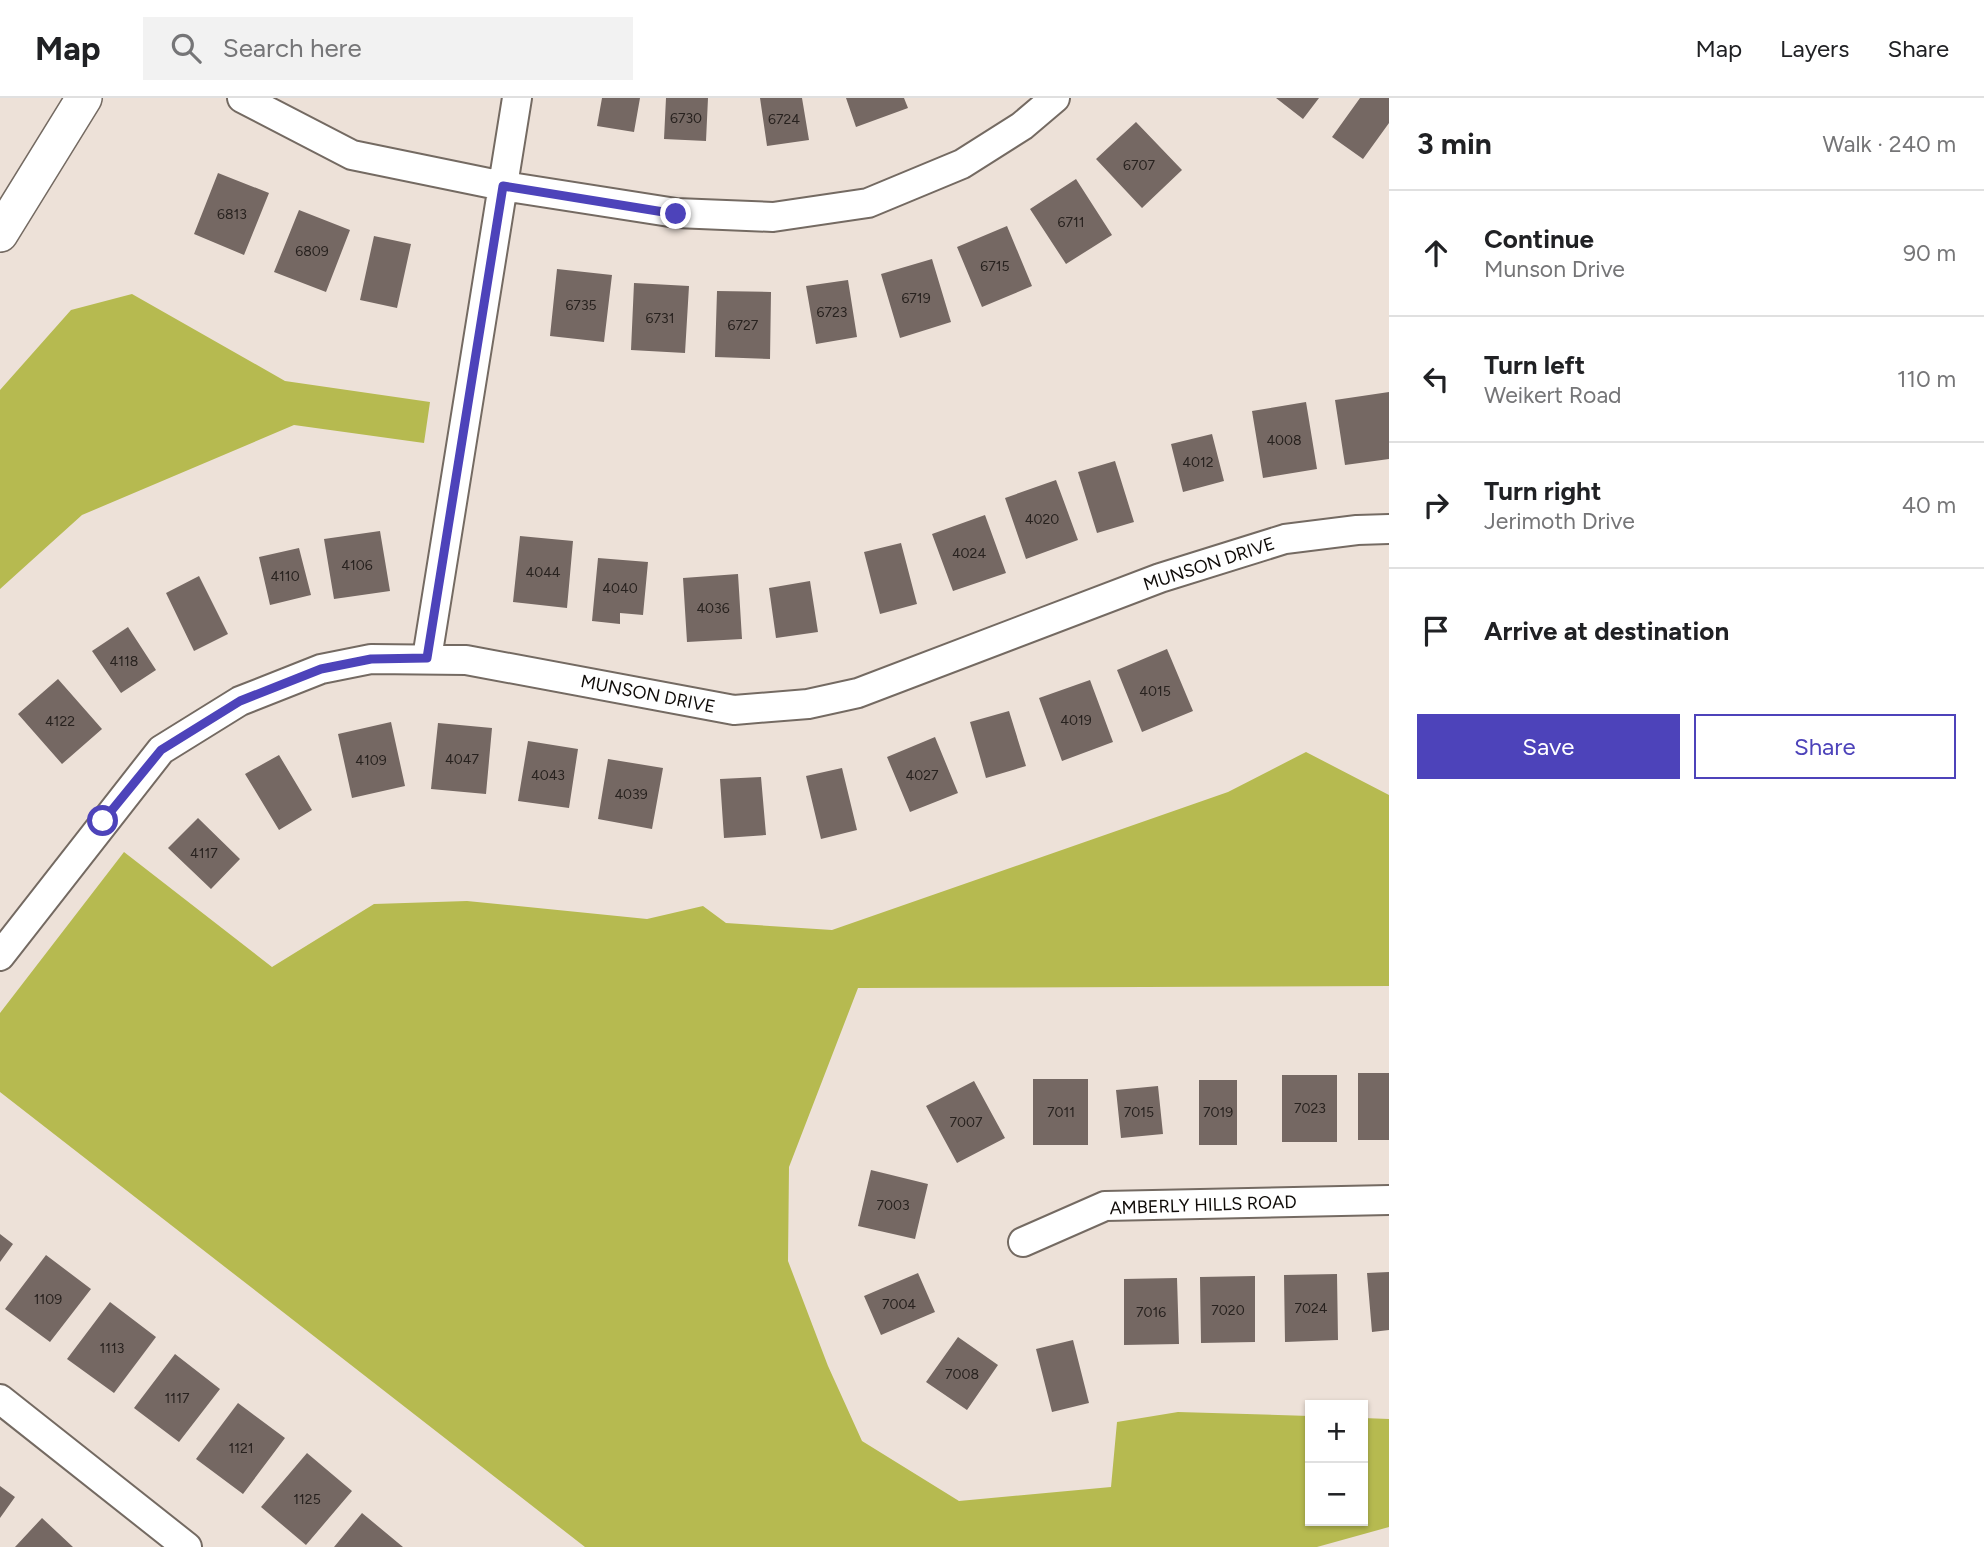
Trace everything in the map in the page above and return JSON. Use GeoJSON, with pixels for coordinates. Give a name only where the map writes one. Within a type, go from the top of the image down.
{"type":"FeatureCollection","features":[{"type":"Feature","properties":{"kind":"street"},"geometry":{"type":"LineString","coordinates":[[0,234],[84,98]]}},
{"type":"Feature","properties":{"kind":"street"},"geometry":{"type":"LineString","coordinates":[[242,98],[352,155],[503,186],[676,214],[774,217],[868,203],[962,164],[1022,126],[1055,98]]}},
{"type":"Feature","properties":{"kind":"street"},"geometry":{"type":"LineString","coordinates":[[427,658],[517,98]]}},
{"type":"Feature","properties":{"kind":"street","name":"MUNSON DRIVE"},"geometry":{"type":"LineString","coordinates":[[0,956],[161,750],[240,701],[321,669],[371,659],[466,660],[734,710],[808,705],[858,693],[1160,578],[1285,539],[1389,529]]}},
{"type":"Feature","properties":{"kind":"street","name":"AMBERLY HILLS ROAD"},"geometry":{"type":"LineString","coordinates":[[1023,1242],[1105,1206],[1389,1200]]}},
{"type":"Feature","properties":{"kind":"street"},"geometry":{"type":"LineString","coordinates":[[0,1399],[187,1547]]}},
{"type":"Feature","properties":{"kind":"shaded area"},"geometry":{"type":"Polygon","coordinates":[[[132,294],[285,381],[430,402],[424,443],[294,425],[82,515],[0,589],[0,390],[71,310],[132,294]]]}},
{"type":"Feature","properties":{"kind":"shaded area"},"geometry":{"type":"Polygon","coordinates":[[[1306,752],[1389,795],[1389,986],[858,988],[789,1167],[788,1261],[828,1366],[862,1441],[959,1501],[1111,1487],[1117,1422],[1178,1412],[1305,1416],[1305,1526],[1368,1526],[1368,1418],[1389,1419],[1389,1527],[1317,1547],[585,1547],[0,1092],[0,1013],[124,852],[272,967],[374,904],[467,901],[647,919],[703,906],[726,923],[832,930],[1228,792],[1306,752]]]}},
{"type":"Feature","properties":{"kind":"building"},"geometry":{"type":"Polygon","coordinates":[[[602,98],[640,98],[634,132],[597,126],[602,98]]]}},
{"type":"Feature","properties":{"kind":"building"},"geometry":{"type":"Polygon","coordinates":[[[666,98],[708,98],[706,141],[664,139],[666,98]]]}},
{"type":"Feature","properties":{"kind":"building"},"geometry":{"type":"Polygon","coordinates":[[[760,98],[802,98],[809,140],[767,146],[760,98]]]}},
{"type":"Feature","properties":{"kind":"building"},"geometry":{"type":"Polygon","coordinates":[[[846,98],[904,98],[908,108],[856,127],[846,98]]]}},
{"type":"Feature","properties":{"kind":"building"},"geometry":{"type":"Polygon","coordinates":[[[1276,98],[1319,98],[1303,119],[1276,98]]]}},
{"type":"Feature","properties":{"kind":"building"},"geometry":{"type":"Polygon","coordinates":[[[1360,98],[1389,98],[1389,123],[1363,159],[1332,137],[1360,98]]]}},
{"type":"Feature","properties":{"kind":"building"},"geometry":{"type":"Polygon","coordinates":[[[1136,122],[1182,170],[1142,208],[1096,159],[1136,122]]]}},
{"type":"Feature","properties":{"kind":"building"},"geometry":{"type":"Polygon","coordinates":[[[218,173],[269,193],[244,255],[194,234],[218,173]]]}},
{"type":"Feature","properties":{"kind":"building"},"geometry":{"type":"Polygon","coordinates":[[[1076,179],[1112,235],[1066,264],[1030,209],[1076,179]]]}},
{"type":"Feature","properties":{"kind":"building"},"geometry":{"type":"Polygon","coordinates":[[[299,210],[350,230],[326,292],[274,272],[299,210]]]}},
{"type":"Feature","properties":{"kind":"building"},"geometry":{"type":"Polygon","coordinates":[[[1007,226],[1032,286],[982,307],[957,247],[1007,226]]]}},
{"type":"Feature","properties":{"kind":"building"},"geometry":{"type":"Polygon","coordinates":[[[374,236],[411,244],[397,308],[360,300],[374,236]]]}},
{"type":"Feature","properties":{"kind":"building"},"geometry":{"type":"Polygon","coordinates":[[[932,259],[951,322],[900,338],[881,274],[932,259]]]}},
{"type":"Feature","properties":{"kind":"building"},"geometry":{"type":"Polygon","coordinates":[[[557,269],[612,275],[604,342],[550,336],[557,269]]]}},
{"type":"Feature","properties":{"kind":"building"},"geometry":{"type":"Polygon","coordinates":[[[848,280],[857,337],[816,344],[806,286],[848,280]]]}},
{"type":"Feature","properties":{"kind":"building"},"geometry":{"type":"Polygon","coordinates":[[[634,283],[689,286],[685,353],[631,350],[634,283]]]}},
{"type":"Feature","properties":{"kind":"building"},"geometry":{"type":"Polygon","coordinates":[[[717,291],[771,292],[770,359],[715,357],[717,291]]]}},
{"type":"Feature","properties":{"kind":"building"},"geometry":{"type":"Polygon","coordinates":[[[1389,392],[1389,459],[1345,465],[1335,400],[1389,392]]]}},
{"type":"Feature","properties":{"kind":"building"},"geometry":{"type":"Polygon","coordinates":[[[1306,402],[1317,469],[1263,478],[1252,411],[1306,402]]]}},
{"type":"Feature","properties":{"kind":"building"},"geometry":{"type":"Polygon","coordinates":[[[1212,434],[1224,481],[1183,492],[1171,444],[1212,434]]]}},
{"type":"Feature","properties":{"kind":"building"},"geometry":{"type":"Polygon","coordinates":[[[1115,461],[1134,522],[1097,533],[1078,472],[1115,461]]]}},
{"type":"Feature","properties":{"kind":"building"},"geometry":{"type":"Polygon","coordinates":[[[1056,480],[1078,540],[1026,559],[1005,498],[1056,480]]]}},
{"type":"Feature","properties":{"kind":"building"},"geometry":{"type":"Polygon","coordinates":[[[985,515],[1006,573],[953,591],[932,534],[985,515]]]}},
{"type":"Feature","properties":{"kind":"building"},"geometry":{"type":"Polygon","coordinates":[[[380,531],[390,591],[334,599],[324,539],[380,531]]]}},
{"type":"Feature","properties":{"kind":"building"},"geometry":{"type":"Polygon","coordinates":[[[520,536],[573,541],[567,608],[513,602],[520,536]]]}},
{"type":"Feature","properties":{"kind":"building"},"geometry":{"type":"Polygon","coordinates":[[[901,543],[917,604],[880,614],[864,552],[901,543]]]}},
{"type":"Feature","properties":{"kind":"building"},"geometry":{"type":"Polygon","coordinates":[[[299,548],[311,595],[270,605],[259,557],[299,548]]]}},
{"type":"Feature","properties":{"kind":"building"},"geometry":{"type":"Polygon","coordinates":[[[598,558],[648,562],[643,615],[620,613],[620,624],[592,621],[598,558]]]}},
{"type":"Feature","properties":{"kind":"building"},"geometry":{"type":"Polygon","coordinates":[[[738,574],[742,639],[687,642],[683,578],[738,574]]]}},
{"type":"Feature","properties":{"kind":"building"},"geometry":{"type":"Polygon","coordinates":[[[199,576],[228,634],[194,651],[166,593],[199,576]]]}},
{"type":"Feature","properties":{"kind":"building"},"geometry":{"type":"Polygon","coordinates":[[[810,581],[818,632],[776,638],[769,588],[810,581]]]}},
{"type":"Feature","properties":{"kind":"building"},"geometry":{"type":"Polygon","coordinates":[[[128,627],[156,670],[121,693],[92,651],[128,627]]]}},
{"type":"Feature","properties":{"kind":"building"},"geometry":{"type":"Polygon","coordinates":[[[1167,649],[1193,711],[1142,732],[1117,670],[1167,649]]]}},
{"type":"Feature","properties":{"kind":"building"},"geometry":{"type":"Polygon","coordinates":[[[58,679],[102,729],[62,764],[18,714],[58,679]]]}},
{"type":"Feature","properties":{"kind":"building"},"geometry":{"type":"Polygon","coordinates":[[[1090,680],[1113,742],[1062,761],[1039,698],[1090,680]]]}},
{"type":"Feature","properties":{"kind":"building"},"geometry":{"type":"Polygon","coordinates":[[[1009,711],[1026,766],[986,778],[970,722],[1009,711]]]}},
{"type":"Feature","properties":{"kind":"building"},"geometry":{"type":"Polygon","coordinates":[[[391,722],[405,786],[352,798],[338,734],[391,722]]]}},
{"type":"Feature","properties":{"kind":"building"},"geometry":{"type":"Polygon","coordinates":[[[438,723],[492,728],[486,794],[431,789],[438,723]]]}},
{"type":"Feature","properties":{"kind":"building"},"geometry":{"type":"Polygon","coordinates":[[[935,737],[958,793],[910,812],[887,757],[935,737]]]}},
{"type":"Feature","properties":{"kind":"building"},"geometry":{"type":"Polygon","coordinates":[[[528,741],[578,749],[569,808],[518,801],[528,741]]]}},
{"type":"Feature","properties":{"kind":"building"},"geometry":{"type":"Polygon","coordinates":[[[279,755],[312,810],[279,830],[245,774],[279,755]]]}},
{"type":"Feature","properties":{"kind":"building"},"geometry":{"type":"Polygon","coordinates":[[[608,759],[663,768],[652,829],[598,819],[608,759]]]}},
{"type":"Feature","properties":{"kind":"building"},"geometry":{"type":"Polygon","coordinates":[[[842,768],[857,830],[821,839],[806,776],[842,768]]]}},
{"type":"Feature","properties":{"kind":"building"},"geometry":{"type":"Polygon","coordinates":[[[761,777],[766,835],[724,838],[720,779],[761,777]]]}},
{"type":"Feature","properties":{"kind":"building"},"geometry":{"type":"Polygon","coordinates":[[[198,818],[240,859],[211,889],[168,848],[198,818]]]}},
{"type":"Feature","properties":{"kind":"building"},"geometry":{"type":"Polygon","coordinates":[[[1358,1073],[1389,1073],[1389,1140],[1358,1140],[1358,1073]]]}},
{"type":"Feature","properties":{"kind":"building"},"geometry":{"type":"Polygon","coordinates":[[[1282,1075],[1337,1075],[1337,1142],[1282,1142],[1282,1075]]]}},
{"type":"Feature","properties":{"kind":"building"},"geometry":{"type":"Polygon","coordinates":[[[1033,1079],[1088,1079],[1088,1145],[1033,1145],[1033,1079]]]}},
{"type":"Feature","properties":{"kind":"building"},"geometry":{"type":"Polygon","coordinates":[[[1199,1080],[1237,1080],[1237,1145],[1199,1145],[1199,1080]]]}},
{"type":"Feature","properties":{"kind":"building"},"geometry":{"type":"Polygon","coordinates":[[[974,1081],[1005,1138],[957,1163],[926,1106],[974,1081]]]}},
{"type":"Feature","properties":{"kind":"building"},"geometry":{"type":"Polygon","coordinates":[[[1158,1086],[1163,1134],[1121,1138],[1116,1090],[1158,1086]]]}},
{"type":"Feature","properties":{"kind":"building"},"geometry":{"type":"Polygon","coordinates":[[[871,1170],[928,1184],[915,1239],[858,1226],[871,1170]]]}},
{"type":"Feature","properties":{"kind":"building"},"geometry":{"type":"Polygon","coordinates":[[[0,1234],[13,1244],[0,1262],[0,1234]]]}},
{"type":"Feature","properties":{"kind":"building"},"geometry":{"type":"Polygon","coordinates":[[[46,1255],[91,1289],[50,1342],[5,1309],[46,1255]]]}},
{"type":"Feature","properties":{"kind":"building"},"geometry":{"type":"Polygon","coordinates":[[[1389,1272],[1389,1330],[1372,1332],[1367,1273],[1389,1272]]]}},
{"type":"Feature","properties":{"kind":"building"},"geometry":{"type":"Polygon","coordinates":[[[918,1273],[935,1312],[881,1335],[864,1296],[918,1273]]]}},
{"type":"Feature","properties":{"kind":"building"},"geometry":{"type":"Polygon","coordinates":[[[1337,1274],[1338,1340],[1285,1342],[1284,1275],[1337,1274]]]}},
{"type":"Feature","properties":{"kind":"building"},"geometry":{"type":"Polygon","coordinates":[[[1255,1276],[1255,1342],[1201,1343],[1200,1277],[1255,1276]]]}},
{"type":"Feature","properties":{"kind":"building"},"geometry":{"type":"Polygon","coordinates":[[[1177,1278],[1179,1344],[1124,1345],[1124,1279],[1177,1278]]]}},
{"type":"Feature","properties":{"kind":"building"},"geometry":{"type":"Polygon","coordinates":[[[110,1302],[156,1337],[114,1393],[67,1359],[110,1302]]]}},
{"type":"Feature","properties":{"kind":"building"},"geometry":{"type":"Polygon","coordinates":[[[958,1337],[998,1365],[967,1410],[926,1382],[958,1337]]]}},
{"type":"Feature","properties":{"kind":"building"},"geometry":{"type":"Polygon","coordinates":[[[1073,1340],[1089,1403],[1052,1412],[1036,1349],[1073,1340]]]}},
{"type":"Feature","properties":{"kind":"building"},"geometry":{"type":"Polygon","coordinates":[[[175,1354],[220,1389],[179,1442],[134,1408],[175,1354]]]}},
{"type":"Feature","properties":{"kind":"building"},"geometry":{"type":"Polygon","coordinates":[[[238,1403],[285,1438],[243,1494],[196,1459],[238,1403]]]}},
{"type":"Feature","properties":{"kind":"building"},"geometry":{"type":"Polygon","coordinates":[[[307,1453],[352,1491],[306,1545],[261,1507],[307,1453]]]}},
{"type":"Feature","properties":{"kind":"building"},"geometry":{"type":"Polygon","coordinates":[[[0,1486],[15,1497],[0,1518],[0,1486]]]}},
{"type":"Feature","properties":{"kind":"building"},"geometry":{"type":"Polygon","coordinates":[[[362,1513],[403,1547],[334,1547],[362,1513]]]}},
{"type":"Feature","properties":{"kind":"building"},"geometry":{"type":"Polygon","coordinates":[[[42,1518],[73,1547],[15,1547],[42,1518]]]}},
{"type":"Feature","properties":{"kind":"route"},"geometry":{"type":"LineString","coordinates":[[103,821],[161,750],[240,701],[321,669],[371,659],[427,658],[503,186],[676,214]]}}]}
